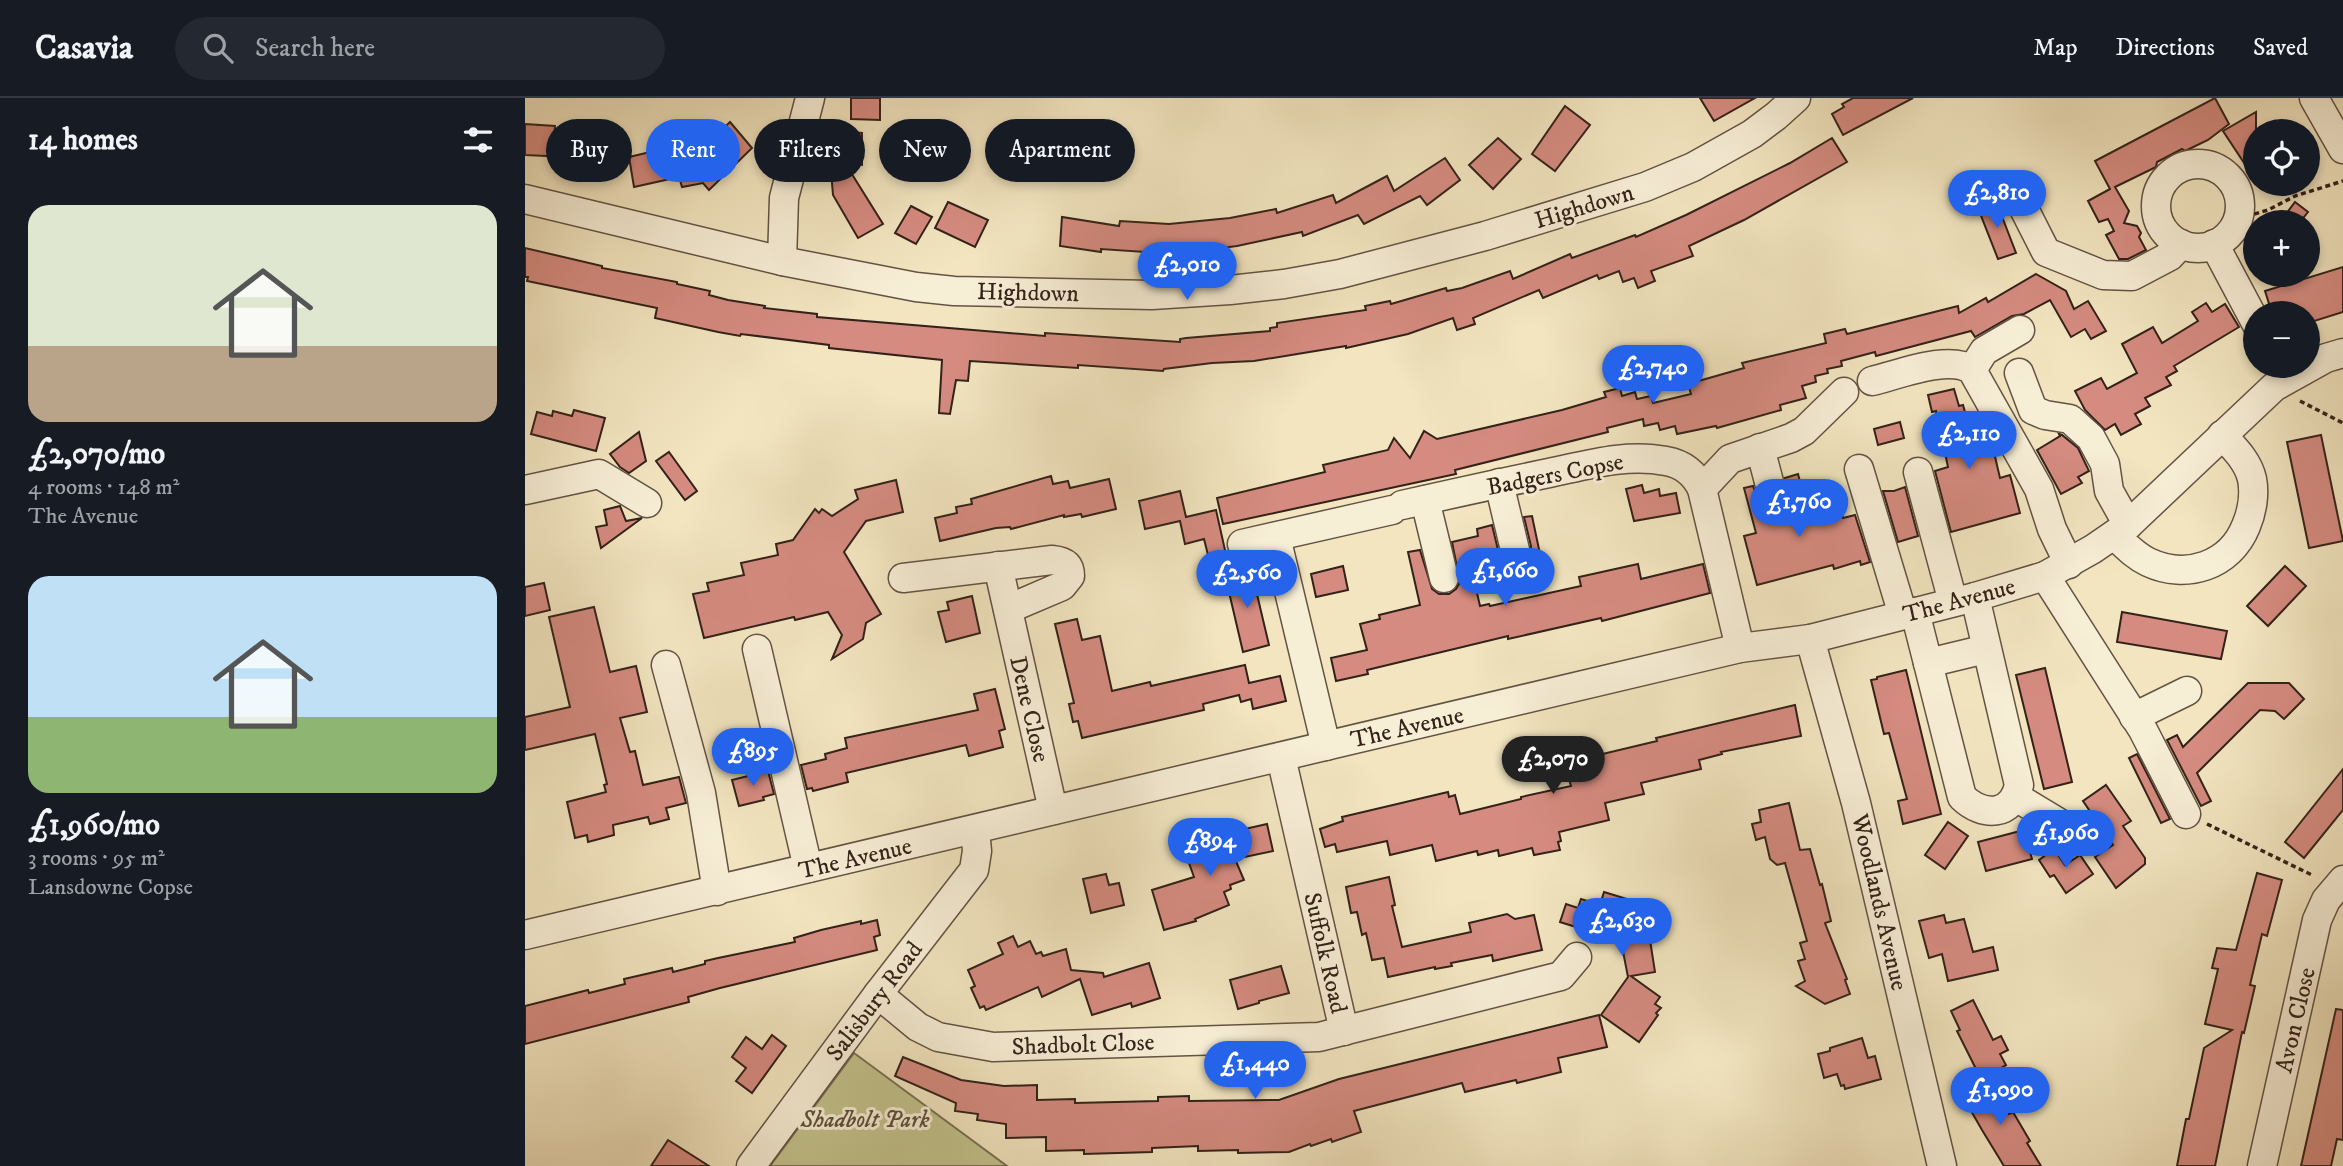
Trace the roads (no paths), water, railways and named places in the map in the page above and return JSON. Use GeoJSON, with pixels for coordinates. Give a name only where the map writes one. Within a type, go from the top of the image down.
{"type":"FeatureCollection","features":[{"type":"Feature","properties":{"kind":"street"},"geometry":{"type":"LineString","coordinates":[[782,261],[784,198],[810,98]]}},
{"type":"Feature","properties":{"kind":"street","name":"Highdown"},"geometry":{"type":"LineString","coordinates":[[525,199],[782,261],[916,287],[954,291],[1152,295],[1284,284],[1340,274],[1485,236],[1645,187],[1693,167],[1752,134],[1796,98]]}},
{"type":"Feature","properties":{"kind":"street"},"geometry":{"type":"LineString","coordinates":[[2314,98],[2343,149]]}},
{"type":"Feature","properties":{"kind":"street"},"geometry":{"type":"LineString","coordinates":[[2205,165],[2218,170],[2229,179],[2238,198],[2238,219],[2231,231],[2214,244],[2194,248],[2181,244],[2169,237],[2161,226],[2156,214],[2160,187],[2168,176],[2179,169],[2205,165]]}},
{"type":"Feature","properties":{"kind":"street"},"geometry":{"type":"LineString","coordinates":[[2015,191],[2046,252],[2103,275],[2132,276],[2170,256],[2181,244]]}},
{"type":"Feature","properties":{"kind":"street"},"geometry":{"type":"LineString","coordinates":[[2214,244],[2244,301]]}},
{"type":"Feature","properties":{"kind":"street"},"geometry":{"type":"LineString","coordinates":[[1972,370],[1984,351],[2020,331]]}},
{"type":"Feature","properties":{"kind":"street","name":"The Avenue"},"geometry":{"type":"LineString","coordinates":[[2320,361],[2343,353]]}},
{"type":"Feature","properties":{"kind":"street"},"geometry":{"type":"LineString","coordinates":[[1872,381],[1944,364],[1959,363],[1972,370],[2039,489],[2052,529],[2057,570],[2186,814]]}},
{"type":"Feature","properties":{"kind":"street"},"geometry":{"type":"LineString","coordinates":[[2019,373],[2033,410],[2070,419],[2091,438],[2105,464],[2109,491],[2121,530],[2142,558],[2167,568],[2187,570],[2220,560],[2233,549],[2242,536],[2253,496],[2252,479],[2245,462],[2222,435]]}},
{"type":"Feature","properties":{"kind":"street","name":"The Avenue"},"geometry":{"type":"LineString","coordinates":[[525,936],[1740,648],[1810,639],[1964,600],[2057,570],[2121,530],[2280,378]]}},
{"type":"Feature","properties":{"kind":"street"},"geometry":{"type":"LineString","coordinates":[[1740,648],[1702,489],[1730,459],[1804,431],[1844,392]]}},
{"type":"Feature","properties":{"kind":"street"},"geometry":{"type":"LineString","coordinates":[[1760,448],[1773,497]]}},
{"type":"Feature","properties":{"kind":"street","name":"Badgers Copse"},"geometry":{"type":"LineString","coordinates":[[1242,544],[1604,461],[1650,458],[1668,461],[1696,477],[1702,489]]}},
{"type":"Feature","properties":{"kind":"street"},"geometry":{"type":"LineString","coordinates":[[1859,469],[1928,663],[1962,797],[1972,807],[1988,812],[2007,807],[2016,797],[2019,785],[1986,649],[1964,600],[1918,472]]}},
{"type":"Feature","properties":{"kind":"street"},"geometry":{"type":"LineString","coordinates":[[525,490],[599,474],[647,503]]}},
{"type":"Feature","properties":{"kind":"street"},"geometry":{"type":"LineString","coordinates":[[1499,483],[1514,550]]}},
{"type":"Feature","properties":{"kind":"street"},"geometry":{"type":"LineString","coordinates":[[1406,505],[1444,578]]}},
{"type":"Feature","properties":{"kind":"street"},"geometry":{"type":"LineString","coordinates":[[1276,537],[1326,746]]}},
{"type":"Feature","properties":{"kind":"street"},"geometry":{"type":"LineString","coordinates":[[903,578],[1052,560],[1062,561],[1070,571],[1070,576],[1062,586],[1008,609]]}},
{"type":"Feature","properties":{"kind":"street","name":"Dene Close"},"geometry":{"type":"LineString","coordinates":[[998,566],[1053,810]]}},
{"type":"Feature","properties":{"kind":"street","name":"Woodlands Avenue"},"geometry":{"type":"LineString","coordinates":[[1810,639],[1856,803],[1942,1166]]}},
{"type":"Feature","properties":{"kind":"street"},"geometry":{"type":"LineString","coordinates":[[757,649],[808,868]]}},
{"type":"Feature","properties":{"kind":"street"},"geometry":{"type":"LineString","coordinates":[[1928,663],[1986,649]]}},
{"type":"Feature","properties":{"kind":"street"},"geometry":{"type":"LineString","coordinates":[[666,665],[701,793],[717,891]]}},
{"type":"Feature","properties":{"kind":"street"},"geometry":{"type":"LineString","coordinates":[[2134,718],[2187,691]]}},
{"type":"Feature","properties":{"kind":"street","name":"Suffolk Road"},"geometry":{"type":"LineString","coordinates":[[1280,757],[1344,1031],[1561,976],[1577,957]]}},
{"type":"Feature","properties":{"kind":"street"},"geometry":{"type":"LineString","coordinates":[[2016,797],[2084,838]]}},
{"type":"Feature","properties":{"kind":"street","name":"Salisbury Road"},"geometry":{"type":"LineString","coordinates":[[751,1166],[974,870],[977,851],[975,830]]}},
{"type":"Feature","properties":{"kind":"street","name":"Avon Close"},"geometry":{"type":"LineString","coordinates":[[2262,1166],[2317,920],[2326,900],[2340,884]]}},
{"type":"Feature","properties":{"kind":"street","name":"Shadbolt Close"},"geometry":{"type":"LineString","coordinates":[[878,994],[918,1027],[938,1037],[993,1047],[1319,1037],[1344,1031]]}},
{"type":"Feature","properties":{"kind":"park label","name":"Shadbolt Park"},"geometry":{"type":"Point","coordinates":[865,1119]}}]}
